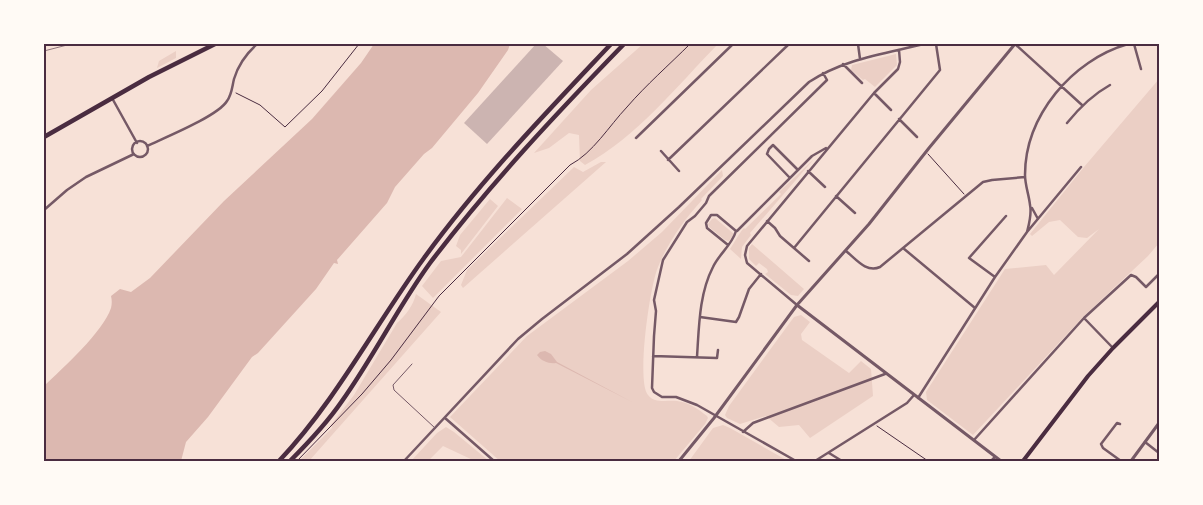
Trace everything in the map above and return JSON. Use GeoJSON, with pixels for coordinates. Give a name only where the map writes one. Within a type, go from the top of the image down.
{"type":"FeatureCollection","features":[{"type":"Feature","properties":{"kind":"main road"},"geometry":{"type":"LineString","coordinates":[[44,137],[149,76],[215,44]]}},
{"type":"Feature","properties":{"kind":"main road"},"geometry":{"type":"LineString","coordinates":[[279,461],[323,408],[399,292],[460,211],[507,154],[611,44]]}},
{"type":"Feature","properties":{"kind":"main road"},"geometry":{"type":"LineString","coordinates":[[290,461],[322,427],[342,401],[411,290],[472,211],[535,138],[624,44]]}},
{"type":"Feature","properties":{"kind":"main road"},"geometry":{"type":"LineString","coordinates":[[1023,461],[1063,407],[1113,348],[1159,302]]}},
{"type":"Feature","properties":{"kind":"street"},"geometry":{"type":"LineString","coordinates":[[147,146],[217,112],[226,103],[232,92],[239,65],[248,52],[257,44]]}},
{"type":"Feature","properties":{"kind":"street"},"geometry":{"type":"LineString","coordinates":[[636,138],[733,44]]}},
{"type":"Feature","properties":{"kind":"street"},"geometry":{"type":"LineString","coordinates":[[668,160],[789,44]]}},
{"type":"Feature","properties":{"kind":"street"},"geometry":{"type":"LineString","coordinates":[[858,44],[860,59]]}},
{"type":"Feature","properties":{"kind":"street"},"geometry":{"type":"LineString","coordinates":[[404,461],[518,339],[542,318],[627,254],[679,207],[809,82],[842,64],[924,44]]}},
{"type":"Feature","properties":{"kind":"street"},"geometry":{"type":"LineString","coordinates":[[794,248],[940,70],[936,44]]}},
{"type":"Feature","properties":{"kind":"street"},"geometry":{"type":"LineString","coordinates":[[679,461],[715,416],[796,305],[846,251],[1015,44],[1082,105]]}},
{"type":"Feature","properties":{"kind":"street"},"geometry":{"type":"LineString","coordinates":[[1038,219],[1031,207],[1025,177],[1026,158],[1037,123],[1050,100],[1082,67],[1104,53],[1128,44]]}},
{"type":"Feature","properties":{"kind":"street"},"geometry":{"type":"LineString","coordinates":[[1134,44],[1141,69]]}},
{"type":"Feature","properties":{"kind":"street"},"geometry":{"type":"LineString","coordinates":[[899,50],[900,62],[898,69],[874,93],[749,243],[745,250],[745,259],[747,263],[796,305],[1001,461]]}},
{"type":"Feature","properties":{"kind":"street"},"geometry":{"type":"LineString","coordinates":[[842,64],[862,82]]}},
{"type":"Feature","properties":{"kind":"street"},"geometry":{"type":"LineString","coordinates":[[796,461],[697,405],[676,397],[662,397],[654,392],[652,388],[656,311],[654,300],[663,260],[687,222],[706,203],[709,196],[827,80],[823,73]]}},
{"type":"Feature","properties":{"kind":"street"},"geometry":{"type":"LineString","coordinates":[[1067,123],[1082,105],[1110,85]]}},
{"type":"Feature","properties":{"kind":"street"},"geometry":{"type":"LineString","coordinates":[[874,93],[891,110]]}},
{"type":"Feature","properties":{"kind":"street"},"geometry":{"type":"LineString","coordinates":[[112,98],[137,143]]}},
{"type":"Feature","properties":{"kind":"street"},"geometry":{"type":"LineString","coordinates":[[900,118],[917,137]]}},
{"type":"Feature","properties":{"kind":"street"},"geometry":{"type":"LineString","coordinates":[[142,142],[147,146],[148,151],[143,157],[138,157],[134,154],[133,146],[137,143],[142,142]]}},
{"type":"Feature","properties":{"kind":"street"},"geometry":{"type":"LineString","coordinates":[[790,178],[767,154],[773,145],[798,170]]}},
{"type":"Feature","properties":{"kind":"street"},"geometry":{"type":"LineString","coordinates":[[697,357],[700,316],[713,265],[736,232],[812,156],[829,146]]}},
{"type":"Feature","properties":{"kind":"street"},"geometry":{"type":"LineString","coordinates":[[661,150],[679,171]]}},
{"type":"Feature","properties":{"kind":"street"},"geometry":{"type":"LineString","coordinates":[[44,210],[67,190],[86,177],[134,154]]}},
{"type":"Feature","properties":{"kind":"street"},"geometry":{"type":"LineString","coordinates":[[918,398],[995,277],[1027,232],[1081,167]]}},
{"type":"Feature","properties":{"kind":"street"},"geometry":{"type":"LineString","coordinates":[[808,171],[825,187]]}},
{"type":"Feature","properties":{"kind":"street"},"geometry":{"type":"LineString","coordinates":[[846,251],[868,268],[874,270],[983,182],[1025,177]]}},
{"type":"Feature","properties":{"kind":"street"},"geometry":{"type":"LineString","coordinates":[[836,196],[855,213]]}},
{"type":"Feature","properties":{"kind":"street"},"geometry":{"type":"LineString","coordinates":[[1027,232],[1031,207]]}},
{"type":"Feature","properties":{"kind":"street"},"geometry":{"type":"LineString","coordinates":[[728,245],[707,228],[706,222],[711,215],[717,215],[736,232]]}},
{"type":"Feature","properties":{"kind":"street"},"geometry":{"type":"LineString","coordinates":[[995,277],[969,258],[1006,216]]}},
{"type":"Feature","properties":{"kind":"street"},"geometry":{"type":"LineString","coordinates":[[767,221],[780,236],[809,261]]}},
{"type":"Feature","properties":{"kind":"street"},"geometry":{"type":"LineString","coordinates":[[903,248],[975,308]]}},
{"type":"Feature","properties":{"kind":"street"},"geometry":{"type":"LineString","coordinates":[[700,316],[736,322],[749,289],[761,274]]}},
{"type":"Feature","properties":{"kind":"street"},"geometry":{"type":"LineString","coordinates":[[974,440],[1084,318],[1131,275],[1136,276],[1146,287],[1159,274]]}},
{"type":"Feature","properties":{"kind":"street"},"geometry":{"type":"LineString","coordinates":[[1084,318],[1113,348]]}},
{"type":"Feature","properties":{"kind":"street"},"geometry":{"type":"LineString","coordinates":[[653,356],[717,358],[718,350]]}},
{"type":"Feature","properties":{"kind":"street"},"geometry":{"type":"LineString","coordinates":[[743,432],[753,424],[885,374]]}},
{"type":"Feature","properties":{"kind":"street"},"geometry":{"type":"LineString","coordinates":[[815,461],[907,403],[914,395]]}},
{"type":"Feature","properties":{"kind":"street"},"geometry":{"type":"LineString","coordinates":[[444,418],[494,461]]}},
{"type":"Feature","properties":{"kind":"street"},"geometry":{"type":"LineString","coordinates":[[1120,424],[1117,423],[1101,444],[1103,448],[1121,461]]}},
{"type":"Feature","properties":{"kind":"street"},"geometry":{"type":"LineString","coordinates":[[1131,461],[1159,423]]}},
{"type":"Feature","properties":{"kind":"street"},"geometry":{"type":"LineString","coordinates":[[1145,442],[1159,454]]}},
{"type":"Feature","properties":{"kind":"street"},"geometry":{"type":"LineString","coordinates":[[829,453],[842,461]]}},
{"type":"Feature","properties":{"kind":"street"},"geometry":{"type":"LineString","coordinates":[[991,461],[995,456]]}},
{"type":"Feature","properties":{"kind":"lane"},"geometry":{"type":"LineString","coordinates":[[412,364],[393,385],[394,390],[435,428]]}},
{"type":"Feature","properties":{"kind":"path"},"geometry":{"type":"LineString","coordinates":[[232,92],[260,105],[285,127],[322,91],[359,44]]}},
{"type":"Feature","properties":{"kind":"path"},"geometry":{"type":"LineString","coordinates":[[298,461],[362,394],[391,360],[436,299],[543,190],[578,160],[603,135],[627,107],[690,44]]}},
{"type":"Feature","properties":{"kind":"path"},"geometry":{"type":"LineString","coordinates":[[926,151],[966,196]]}},
{"type":"Feature","properties":{"kind":"path"},"geometry":{"type":"LineString","coordinates":[[874,424],[928,461]]}},
{"type":"Feature","properties":{"kind":"shaded area"},"geometry":{"type":"Polygon","coordinates":[[[374,44],[510,44],[508,50],[478,93],[432,148],[424,154],[395,187],[387,203],[337,260],[338,264],[334,263],[316,289],[258,353],[252,357],[208,417],[186,442],[181,461],[44,461],[44,386],[82,349],[100,328],[111,308],[111,296],[120,289],[131,292],[150,278],[224,201],[312,119],[361,63],[374,44]]]}},
{"type":"Feature","properties":{"kind":"shaded area"},"geometry":{"type":"Polygon","coordinates":[[[643,44],[718,44],[656,110],[622,140],[585,165],[580,161],[579,135],[569,133],[549,148],[534,153],[591,90],[643,44]]]}},
{"type":"Feature","properties":{"kind":"shaded area"},"geometry":{"type":"Polygon","coordinates":[[[176,51],[176,58],[157,68],[159,61],[176,51]]]}},
{"type":"Feature","properties":{"kind":"shaded area"},"geometry":{"type":"Polygon","coordinates":[[[896,54],[897,65],[875,87],[851,70],[852,65],[896,54]]]}},
{"type":"Feature","properties":{"kind":"shaded area"},"geometry":{"type":"Polygon","coordinates":[[[1159,79],[1159,243],[1148,256],[1084,316],[973,435],[927,400],[926,392],[1005,269],[1046,265],[1054,275],[1099,229],[1087,238],[1078,237],[1060,220],[1049,222],[1032,236],[1030,234],[1159,79]]]}},
{"type":"Feature","properties":{"kind":"shaded area"},"geometry":{"type":"Polygon","coordinates":[[[814,159],[750,233],[751,235],[742,247],[741,259],[730,249],[740,232],[781,194],[779,192],[814,159]]]}},
{"type":"Feature","properties":{"kind":"shaded area"},"geometry":{"type":"Polygon","coordinates":[[[601,162],[606,162],[463,288],[461,285],[467,270],[574,167],[583,172],[601,162]]]}},
{"type":"Feature","properties":{"kind":"shaded area"},"geometry":{"type":"Polygon","coordinates":[[[722,170],[723,176],[701,199],[672,240],[658,267],[651,293],[643,372],[648,395],[658,401],[685,403],[696,408],[708,418],[674,461],[500,461],[450,417],[527,336],[628,261],[662,232],[722,170]]]}},
{"type":"Feature","properties":{"kind":"shaded area"},"geometry":{"type":"Polygon","coordinates":[[[507,198],[522,209],[433,298],[422,286],[441,261],[461,257],[507,198]]]}},
{"type":"Feature","properties":{"kind":"shaded area"},"geometry":{"type":"Polygon","coordinates":[[[490,199],[498,206],[461,254],[461,250],[456,246],[460,235],[490,199]]]}},
{"type":"Feature","properties":{"kind":"shaded area"},"geometry":{"type":"Polygon","coordinates":[[[715,218],[734,234],[729,241],[709,227],[708,224],[715,218]]]}},
{"type":"Feature","properties":{"kind":"shaded area"},"geometry":{"type":"Polygon","coordinates":[[[752,244],[804,289],[798,296],[791,295],[765,274],[768,272],[767,269],[759,263],[756,266],[749,259],[749,248],[752,244]]]}},
{"type":"Feature","properties":{"kind":"shaded area"},"geometry":{"type":"Polygon","coordinates":[[[416,294],[441,312],[309,461],[299,461],[332,428],[331,425],[354,395],[397,323],[411,306],[416,294]]]}},
{"type":"Feature","properties":{"kind":"shaded area"},"geometry":{"type":"Polygon","coordinates":[[[801,315],[810,322],[801,334],[802,340],[849,373],[861,361],[871,369],[873,396],[810,438],[799,425],[779,427],[766,416],[740,424],[727,418],[725,415],[729,406],[794,317],[801,315]]]}},
{"type":"Feature","properties":{"kind":"shaded area"},"geometry":{"type":"Polygon","coordinates":[[[545,351],[551,354],[557,362],[632,402],[556,363],[543,360],[537,355],[545,351]]]}},
{"type":"Feature","properties":{"kind":"shaded area"},"geometry":{"type":"Polygon","coordinates":[[[723,425],[788,461],[689,461],[713,428],[723,425]]]}},
{"type":"Feature","properties":{"kind":"shaded area"},"geometry":{"type":"Polygon","coordinates":[[[446,427],[489,461],[475,461],[443,446],[428,461],[411,461],[437,433],[446,427]]]}},
{"type":"Feature","properties":{"kind":"building"},"geometry":{"type":"Polygon","coordinates":[[[536,44],[543,44],[563,61],[487,144],[464,123],[536,44]]]}},
{"type":"Feature","properties":{"kind":"railway"},"geometry":{"type":"LineString","coordinates":[[44,51],[71,44]]}}]}
